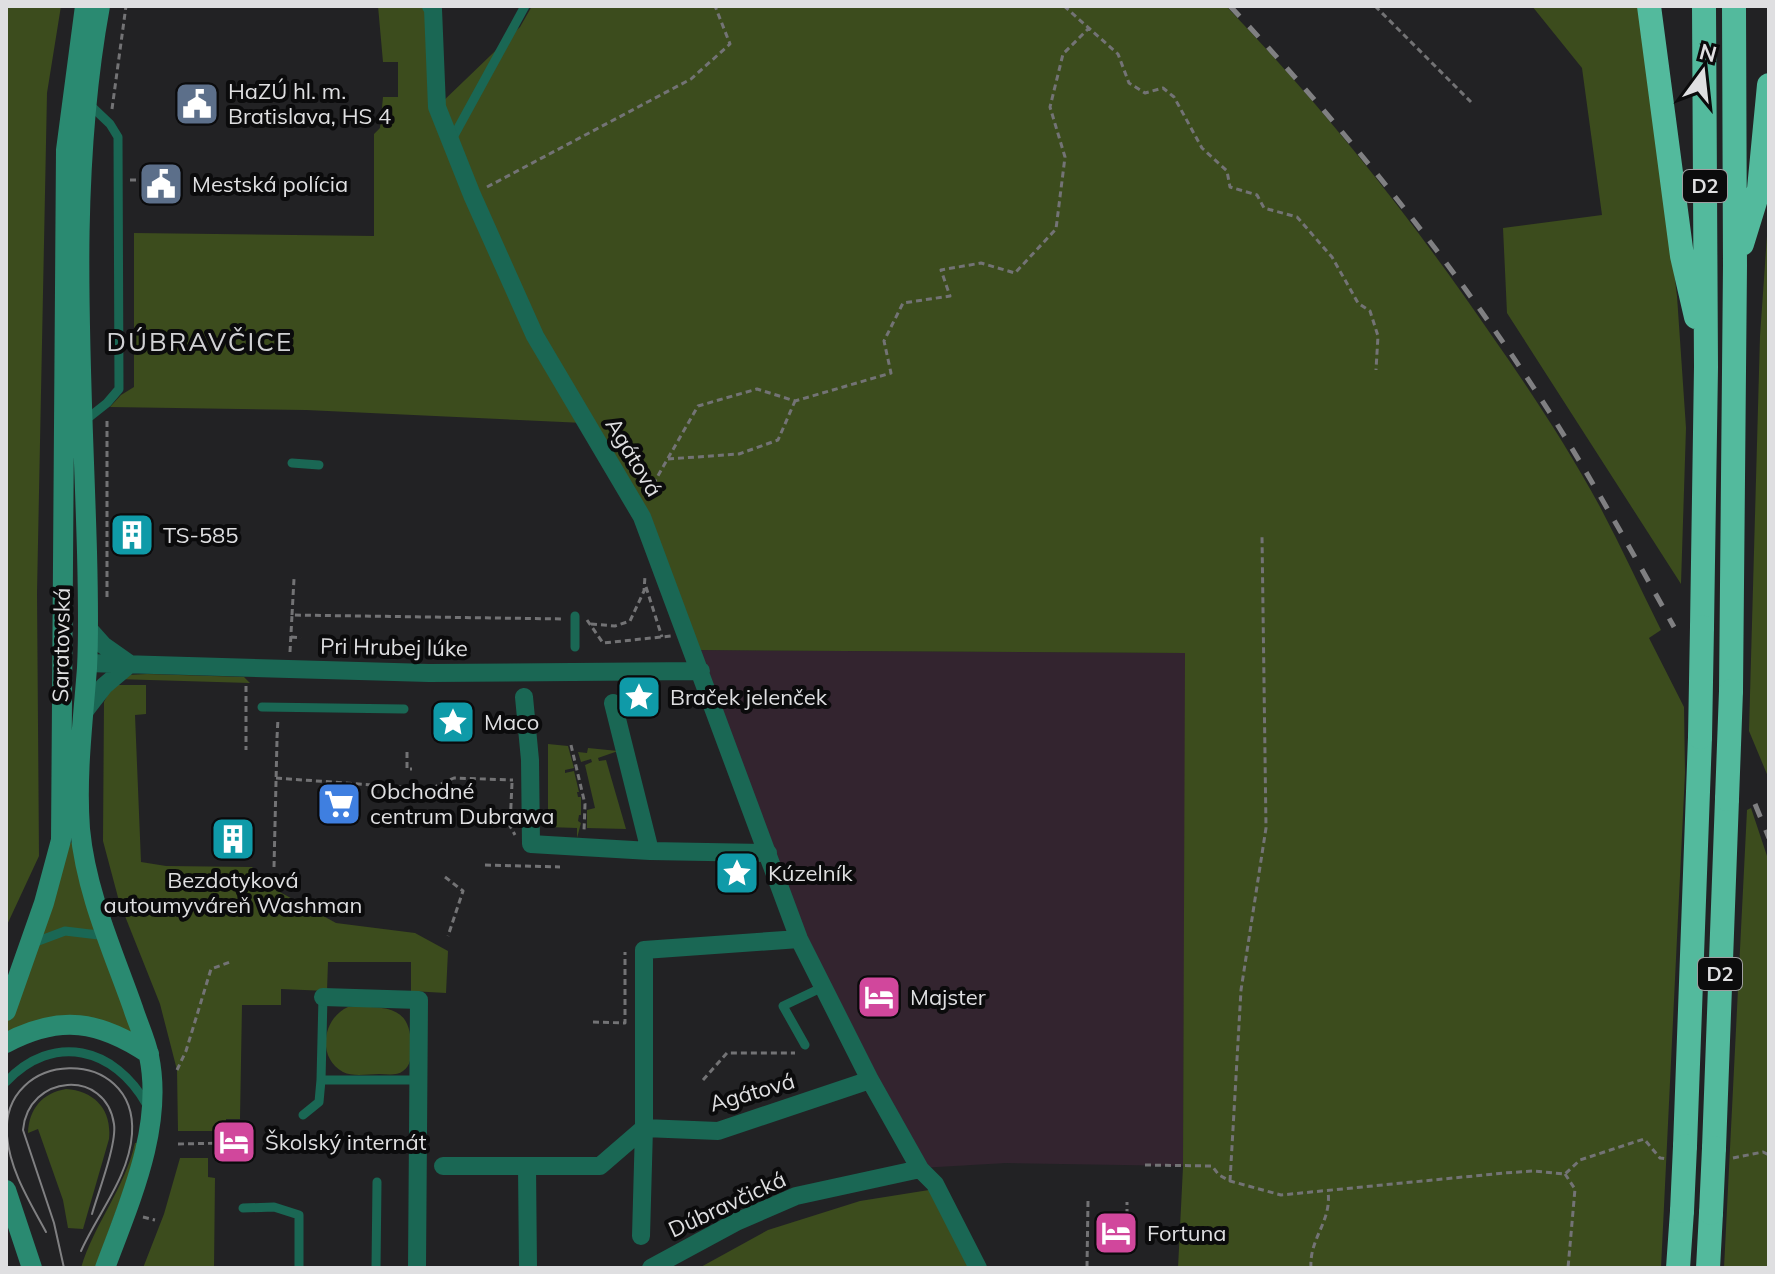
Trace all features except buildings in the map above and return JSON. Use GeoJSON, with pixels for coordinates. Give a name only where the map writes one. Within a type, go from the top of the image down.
{"type":"FeatureCollection","features":[{"type":"Feature","properties":{"kind":"highway"},"geometry":{"type":"LineString","coordinates":[[1649,6],[1682,256],[1706,367]]}},
{"type":"Feature","properties":{"kind":"highway","name":"D2"},"geometry":{"type":"LineString","coordinates":[[1678,1268],[1700,737],[1706,367],[1704,6]]}},
{"type":"Feature","properties":{"kind":"highway","name":"D2"},"geometry":{"type":"LineString","coordinates":[[1708,1268],[1731,691],[1734,6]]}},
{"type":"Feature","properties":{"kind":"highway"},"geometry":{"type":"LineString","coordinates":[[1735,265],[1759,189],[1769,85]]}},
{"type":"Feature","properties":{"kind":"main road","name":"Saratovská"},"geometry":{"type":"LineString","coordinates":[[6,1011],[54,872],[61,840],[66,150],[85,6]]}},
{"type":"Feature","properties":{"kind":"main road","name":"Saratovská"},"geometry":{"type":"LineString","coordinates":[[100,6],[80,155],[81,425],[87,627],[79,786],[80,827],[84,865],[149,1054],[152,1086],[142,1167],[105,1268]]}},
{"type":"Feature","properties":{"kind":"main road"},"geometry":{"type":"LineString","coordinates":[[63,638],[87,663],[63,676]]}},
{"type":"Feature","properties":{"kind":"main road"},"geometry":{"type":"LineString","coordinates":[[6,1043],[41,1028],[77,1025],[97,1027],[125,1038],[149,1054]]}},
{"type":"Feature","properties":{"kind":"main road"},"geometry":{"type":"LineString","coordinates":[[6,1190],[32,1268]]}},
{"type":"Feature","properties":{"kind":"street","name":"Agátová"},"geometry":{"type":"LineString","coordinates":[[431,6],[437,107],[472,195],[535,336],[638,511],[701,671],[799,939],[870,1080],[920,1169],[935,1184],[978,1268]]}},
{"type":"Feature","properties":{"kind":"street"},"geometry":{"type":"LineString","coordinates":[[84,712],[104,686],[130,664],[103,645],[87,627]]}},
{"type":"Feature","properties":{"kind":"street","name":"Pri Hrubej lúke"},"geometry":{"type":"LineString","coordinates":[[87,663],[429,673],[701,671]]}},
{"type":"Feature","properties":{"kind":"street"},"geometry":{"type":"LineString","coordinates":[[524,697],[530,760],[531,844],[650,851],[768,853]]}},
{"type":"Feature","properties":{"kind":"street"},"geometry":{"type":"LineString","coordinates":[[613,703],[650,851]]}},
{"type":"Feature","properties":{"kind":"street"},"geometry":{"type":"LineString","coordinates":[[641,1236],[644,950],[799,939]]}},
{"type":"Feature","properties":{"kind":"street"},"geometry":{"type":"LineString","coordinates":[[323,997],[419,1000],[417,1268]]}},
{"type":"Feature","properties":{"kind":"street","name":"Agátová"},"geometry":{"type":"LineString","coordinates":[[644,1128],[718,1131],[870,1080]]}},
{"type":"Feature","properties":{"kind":"street"},"geometry":{"type":"LineString","coordinates":[[443,1166],[600,1166],[644,1128]]}},
{"type":"Feature","properties":{"kind":"street"},"geometry":{"type":"LineString","coordinates":[[527,1166],[528,1268]]}},
{"type":"Feature","properties":{"kind":"street","name":"Dúbravčická"},"geometry":{"type":"LineString","coordinates":[[651,1268],[736,1222],[796,1196],[920,1169]]}},
{"type":"Feature","properties":{"kind":"lane"},"geometry":{"type":"LineString","coordinates":[[451,141],[525,6]]}},
{"type":"Feature","properties":{"kind":"lane"},"geometry":{"type":"LineString","coordinates":[[81,425],[119,389],[118,137],[110,124],[85,100]]}},
{"type":"Feature","properties":{"kind":"lane"},"geometry":{"type":"LineString","coordinates":[[292,463],[319,465]]}},
{"type":"Feature","properties":{"kind":"lane"},"geometry":{"type":"LineString","coordinates":[[575,618],[575,647]]}},
{"type":"Feature","properties":{"kind":"lane"},"geometry":{"type":"LineString","coordinates":[[262,707],[404,709]]}},
{"type":"Feature","properties":{"kind":"lane"},"geometry":{"type":"LineString","coordinates":[[29,945],[65,931],[107,936]]}},
{"type":"Feature","properties":{"kind":"lane"},"geometry":{"type":"LineString","coordinates":[[805,1045],[783,1006],[823,987]]}},
{"type":"Feature","properties":{"kind":"lane"},"geometry":{"type":"LineString","coordinates":[[303,1115],[319,1102],[323,997]]}},
{"type":"Feature","properties":{"kind":"lane"},"geometry":{"type":"LineString","coordinates":[[6,1082],[39,1057],[78,1051],[98,1057],[119,1070],[141,1094],[150,1111]]}},
{"type":"Feature","properties":{"kind":"lane"},"geometry":{"type":"LineString","coordinates":[[321,1080],[418,1080]]}},
{"type":"Feature","properties":{"kind":"lane"},"geometry":{"type":"LineString","coordinates":[[376,1268],[377,1182]]}},
{"type":"Feature","properties":{"kind":"lane"},"geometry":{"type":"LineString","coordinates":[[243,1208],[274,1207],[299,1215],[299,1268]]}},
{"type":"Feature","properties":{"kind":"path"},"geometry":{"type":"LineString","coordinates":[[472,195],[691,79],[730,44],[715,6]]}},
{"type":"Feature","properties":{"kind":"path"},"geometry":{"type":"LineString","coordinates":[[1064,6],[1118,54],[1129,83],[1145,93],[1163,88],[1174,97],[1202,148],[1227,171],[1230,187],[1257,195],[1264,208],[1297,217],[1332,257],[1358,303],[1370,311],[1378,336],[1376,370]]}},
{"type":"Feature","properties":{"kind":"path"},"geometry":{"type":"LineString","coordinates":[[1375,6],[1471,102]]}},
{"type":"Feature","properties":{"kind":"path"},"geometry":{"type":"LineString","coordinates":[[638,511],[698,406],[757,389],[795,401],[891,373],[884,341],[903,303],[950,296],[941,270],[981,263],[1015,273],[1056,229],[1065,157],[1050,107],[1063,54],[1089,28]]}},
{"type":"Feature","properties":{"kind":"path"},"geometry":{"type":"LineString","coordinates":[[118,180],[148,180]]}},
{"type":"Feature","properties":{"kind":"path"},"geometry":{"type":"LineString","coordinates":[[668,459],[739,454],[778,440],[795,401]]}},
{"type":"Feature","properties":{"kind":"path"},"geometry":{"type":"LineString","coordinates":[[1230,1181],[1241,990],[1266,828],[1262,536]]}},
{"type":"Feature","properties":{"kind":"path"},"geometry":{"type":"LineString","coordinates":[[591,624],[615,626],[630,621],[646,573]]}},
{"type":"Feature","properties":{"kind":"path"},"geometry":{"type":"LineString","coordinates":[[290,657],[294,579]]}},
{"type":"Feature","properties":{"kind":"path"},"geometry":{"type":"LineString","coordinates":[[644,584],[662,637]]}},
{"type":"Feature","properties":{"kind":"path"},"geometry":{"type":"LineString","coordinates":[[292,615],[575,618],[588,620],[603,643],[687,634]]}},
{"type":"Feature","properties":{"kind":"path"},"geometry":{"type":"LineString","coordinates":[[291,637],[301,638]]}},
{"type":"Feature","properties":{"kind":"path"},"geometry":{"type":"LineString","coordinates":[[246,686],[246,750]]}},
{"type":"Feature","properties":{"kind":"path"},"geometry":{"type":"LineString","coordinates":[[274,867],[277,740]]}},
{"type":"Feature","properties":{"kind":"path"},"geometry":{"type":"LineString","coordinates":[[571,745],[585,804],[583,840]]}},
{"type":"Feature","properties":{"kind":"path"},"geometry":{"type":"LineString","coordinates":[[401,752],[410,752],[407,769],[412,769]]}},
{"type":"Feature","properties":{"kind":"path"},"geometry":{"type":"LineString","coordinates":[[276,778],[414,788]]}},
{"type":"Feature","properties":{"kind":"path"},"geometry":{"type":"LineString","coordinates":[[432,788],[454,778],[513,780],[510,826],[516,838]]}},
{"type":"Feature","properties":{"kind":"path"},"geometry":{"type":"LineString","coordinates":[[485,865],[560,867]]}},
{"type":"Feature","properties":{"kind":"path"},"geometry":{"type":"LineString","coordinates":[[445,877],[463,891],[448,936]]}},
{"type":"Feature","properties":{"kind":"path"},"geometry":{"type":"LineString","coordinates":[[593,1022],[625,1023],[625,952]]}},
{"type":"Feature","properties":{"kind":"path"},"geometry":{"type":"LineString","coordinates":[[177,1070],[186,1051],[211,969],[230,962]]}},
{"type":"Feature","properties":{"kind":"path"},"geometry":{"type":"LineString","coordinates":[[703,1080],[727,1053],[796,1053]]}},
{"type":"Feature","properties":{"kind":"path"},"geometry":{"type":"LineString","coordinates":[[178,1144],[226,1143]]}},
{"type":"Feature","properties":{"kind":"path"},"geometry":{"type":"LineString","coordinates":[[1145,1165],[1212,1166],[1219,1175],[1230,1181],[1281,1195],[1504,1173],[1533,1171],[1565,1174],[1580,1160]]}},
{"type":"Feature","properties":{"kind":"path"},"geometry":{"type":"LineString","coordinates":[[1565,1174],[1575,1189],[1568,1268]]}},
{"type":"Feature","properties":{"kind":"path"},"geometry":{"type":"LineString","coordinates":[[1311,1268],[1314,1243],[1330,1208],[1328,1191]]}},
{"type":"Feature","properties":{"kind":"path"},"geometry":{"type":"LineString","coordinates":[[1087,1267],[1088,1201]]}},
{"type":"Feature","properties":{"kind":"path"},"geometry":{"type":"LineString","coordinates":[[1127,1202],[1127,1215]]}},
{"type":"Feature","properties":{"kind":"path"},"geometry":{"type":"LineString","coordinates":[[143,1217],[155,1220]]}},
{"type":"Feature","properties":{"kind":"shaded area"},"geometry":{"type":"Polygon","coordinates":[[[695,650],[1186,653],[1183,1166],[1006,1163],[920,1168],[800,939],[695,650]]]}},
{"type":"Feature","properties":{"kind":"green space"},"geometry":{"type":"Polygon","coordinates":[[[6,6],[61,6],[47,93],[37,593],[39,856],[6,927],[6,6]]]}},
{"type":"Feature","properties":{"kind":"green space"},"geometry":{"type":"Polygon","coordinates":[[[378,6],[431,6],[438,106],[520,27],[532,6],[1226,6],[1298,84],[1366,165],[1506,356],[1587,483],[1661,630],[1649,638],[1684,707],[1685,773],[1661,1268],[1178,1268],[1183,1167],[1185,653],[695,650],[642,517],[584,423],[306,410],[110,407],[134,387],[134,233],[374,236],[374,134],[380,128],[383,97],[398,97],[398,62],[383,62],[378,6]]]}},
{"type":"Feature","properties":{"kind":"green space"},"geometry":{"type":"Polygon","coordinates":[[[1532,6],[1642,6],[1677,296],[1686,428],[1681,584],[1507,313],[1503,228],[1602,215],[1582,68],[1532,6]]]}},
{"type":"Feature","properties":{"kind":"green space"},"geometry":{"type":"Polygon","coordinates":[[[1769,207],[1769,779],[1749,731],[1760,336],[1769,207]]]}},
{"type":"Feature","properties":{"kind":"green space"},"geometry":{"type":"Polygon","coordinates":[[[147,674],[244,677],[250,683],[116,679],[147,674]]]}},
{"type":"Feature","properties":{"kind":"green space"},"geometry":{"type":"Polygon","coordinates":[[[116,685],[146,685],[146,714],[135,715],[141,862],[166,866],[252,867],[269,886],[336,923],[415,933],[448,951],[446,993],[411,991],[411,962],[328,962],[327,991],[281,989],[281,1005],[242,1005],[240,1119],[226,1119],[226,1131],[178,1131],[177,1070],[160,1004],[119,901],[103,841],[104,702],[116,685]]]}},
{"type":"Feature","properties":{"kind":"green space"},"geometry":{"type":"Polygon","coordinates":[[[548,744],[568,746],[574,768],[565,770],[565,773],[574,771],[578,797],[581,797],[578,821],[581,823],[577,838],[577,828],[548,827],[548,744]]]}},
{"type":"Feature","properties":{"kind":"green space"},"geometry":{"type":"Polygon","coordinates":[[[588,748],[618,751],[598,758],[599,761],[606,760],[626,829],[587,828],[587,810],[595,808],[585,765],[592,762],[591,759],[581,762],[578,752],[587,753],[588,748]]]}},
{"type":"Feature","properties":{"kind":"green space"},"geometry":{"type":"Polygon","coordinates":[[[1751,808],[1769,862],[1769,1268],[1724,1268],[1747,810],[1751,808]]]}},
{"type":"Feature","properties":{"kind":"green space"},"geometry":{"type":"Polygon","coordinates":[[[74,840],[149,1054],[97,1027],[6,1043],[6,1011],[58,856],[74,840]]]}},
{"type":"Feature","properties":{"kind":"green space"},"geometry":{"type":"Polygon","coordinates":[[[348,1007],[384,1008],[401,1015],[410,1034],[411,1058],[406,1069],[395,1074],[356,1075],[347,1074],[334,1065],[326,1048],[328,1028],[348,1007]]]}},
{"type":"Feature","properties":{"kind":"green space"},"geometry":{"type":"Polygon","coordinates":[[[66,1089],[93,1098],[108,1119],[109,1139],[83,1229],[68,1228],[63,1200],[38,1129],[28,1133],[38,1104],[50,1094],[66,1089]]]}},
{"type":"Feature","properties":{"kind":"green space"},"geometry":{"type":"Polygon","coordinates":[[[135,1143],[130,1173],[95,1268],[81,1268],[124,1175],[135,1143]]]}},
{"type":"Feature","properties":{"kind":"green space"},"geometry":{"type":"Polygon","coordinates":[[[180,1158],[208,1158],[208,1177],[215,1178],[214,1268],[143,1268],[164,1214],[180,1158]]]}},
{"type":"Feature","properties":{"kind":"green space"},"geometry":{"type":"Polygon","coordinates":[[[929,1190],[969,1268],[699,1268],[768,1230],[860,1201],[929,1190]]]}},
{"type":"Feature","properties":{"kind":"tram line"},"geometry":{"type":"LineString","coordinates":[[46,1232],[12,1162],[7,1136],[11,1107],[24,1086],[45,1073],[69,1068],[93,1072],[114,1084],[128,1105],[132,1134],[130,1150],[119,1180],[81,1251]]}},
{"type":"Feature","properties":{"kind":"tram line"},"geometry":{"type":"LineString","coordinates":[[64,1268],[54,1223],[23,1130],[28,1111],[38,1098],[52,1089],[67,1085],[97,1093],[108,1106],[114,1124],[110,1156],[92,1214]]}},
{"type":"Feature","properties":{"kind":"railway"},"geometry":{"type":"LineString","coordinates":[[1230,6],[1359,153],[1479,308],[1568,442],[1674,627]]}},
{"type":"Feature","properties":{"kind":"railway"},"geometry":{"type":"LineString","coordinates":[[1755,804],[1769,838]]}},
{"type":"Feature","properties":{"kind":"place","name":"HaZÚ hl. m. Bratislava, HS 4"},"geometry":{"type":"Point","coordinates":[197,104]}},
{"type":"Feature","properties":{"kind":"place","name":"Mestská polícia"},"geometry":{"type":"Point","coordinates":[161,184]}},
{"type":"Feature","properties":{"kind":"place","name":"TS-585"},"geometry":{"type":"Point","coordinates":[132,535]}},
{"type":"Feature","properties":{"kind":"place","name":"Braček jelenček"},"geometry":{"type":"Point","coordinates":[639,697]}},
{"type":"Feature","properties":{"kind":"place","name":"Maco"},"geometry":{"type":"Point","coordinates":[453,722]}},
{"type":"Feature","properties":{"kind":"place","name":"Obchodné centrum Dubrawa"},"geometry":{"type":"Point","coordinates":[339,804]}},
{"type":"Feature","properties":{"kind":"place","name":"Bezdotyková autoumyváreň Washman"},"geometry":{"type":"Point","coordinates":[233,839]}},
{"type":"Feature","properties":{"kind":"place","name":"Kúzelník"},"geometry":{"type":"Point","coordinates":[737,873]}},
{"type":"Feature","properties":{"kind":"place","name":"Majster"},"geometry":{"type":"Point","coordinates":[879,997]}},
{"type":"Feature","properties":{"kind":"place","name":"Školský internát"},"geometry":{"type":"Point","coordinates":[234,1142]}},
{"type":"Feature","properties":{"kind":"place","name":"Fortuna"},"geometry":{"type":"Point","coordinates":[1116,1233]}},
{"type":"Feature","properties":{"kind":"district","name":"DÚBRAVČICE"},"geometry":{"type":"Point","coordinates":[200,342]}}]}
